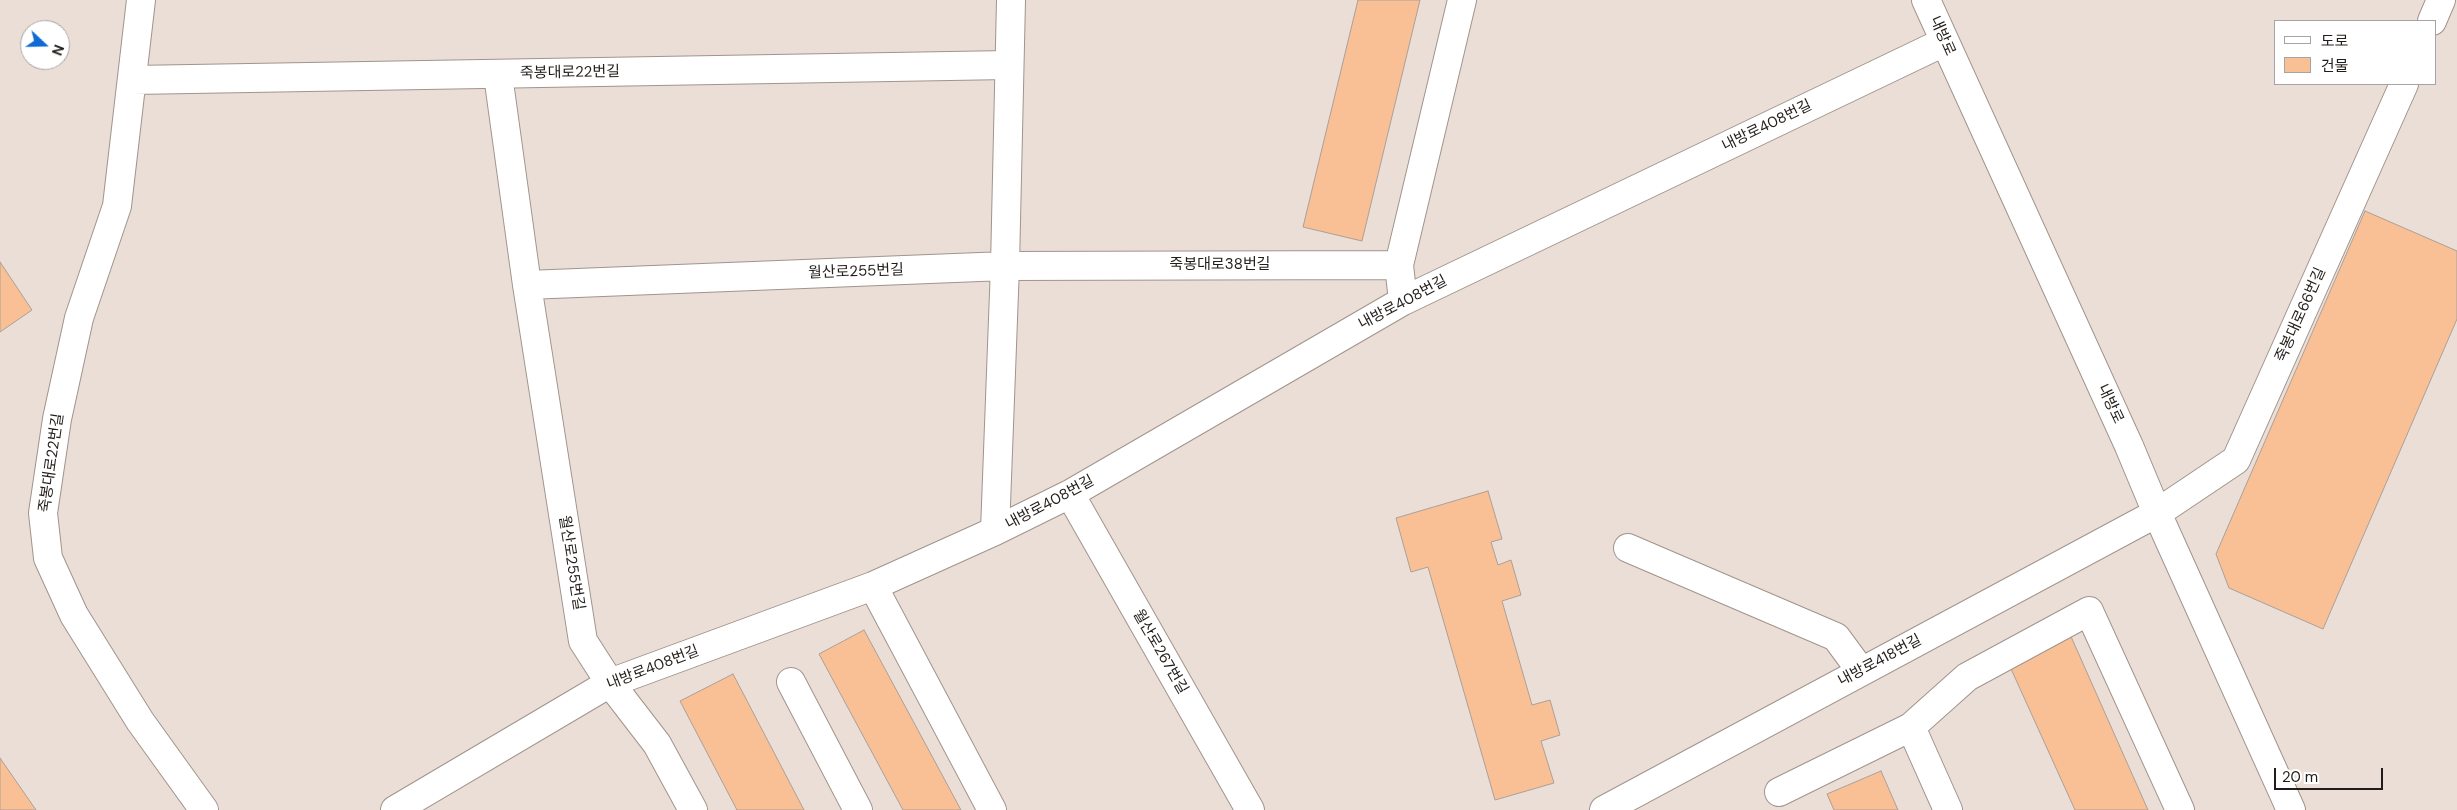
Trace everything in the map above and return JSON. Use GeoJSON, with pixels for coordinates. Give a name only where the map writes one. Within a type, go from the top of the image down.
{"type":"FeatureCollection","features":[{"type":"Feature","properties":{"kind":"street","name":"죽봉대로22번길"},"geometry":{"type":"LineString","coordinates":[[141,0],[116,206],[79,318],[57,419],[43,513],[48,558],[74,615],[140,721],[204,810]]}},
{"type":"Feature","properties":{"kind":"street"},"geometry":{"type":"LineString","coordinates":[[995,531],[1005,266],[1008,64],[1011,0]]}},
{"type":"Feature","properties":{"kind":"street"},"geometry":{"type":"LineString","coordinates":[[1403,301],[1399,265],[1462,0]]}},
{"type":"Feature","properties":{"kind":"street","name":"내방로"},"geometry":{"type":"LineString","coordinates":[[1926,0],[2129,446],[2157,513],[2291,810]]}},
{"type":"Feature","properties":{"kind":"street"},"geometry":{"type":"LineString","coordinates":[[2432,20],[2441,0]]}},
{"type":"Feature","properties":{"kind":"street","name":"내방로408번길"},"geometry":{"type":"LineString","coordinates":[[395,810],[610,683],[873,586],[995,531],[1070,494],[1403,301],[1944,42]]}},
{"type":"Feature","properties":{"kind":"street","name":"죽봉대로22번길"},"geometry":{"type":"LineString","coordinates":[[132,80],[498,75],[1008,64]]}},
{"type":"Feature","properties":{"kind":"street","name":"월산로255번길"},"geometry":{"type":"LineString","coordinates":[[498,75],[527,285],[583,641],[610,683],[657,744],[693,810]]}},
{"type":"Feature","properties":{"kind":"street","name":"죽봉대로66번길"},"geometry":{"type":"LineString","coordinates":[[2157,513],[2236,460],[2404,85]]}},
{"type":"Feature","properties":{"kind":"street","name":"죽봉대로38번길"},"geometry":{"type":"LineString","coordinates":[[1005,266],[1399,265]]}},
{"type":"Feature","properties":{"kind":"street","name":"월산로255번길"},"geometry":{"type":"LineString","coordinates":[[527,285],[1005,266]]}},
{"type":"Feature","properties":{"kind":"street","name":"월산로267번길"},"geometry":{"type":"LineString","coordinates":[[1070,494],[1250,810]]}},
{"type":"Feature","properties":{"kind":"street","name":"내방로418번길"},"geometry":{"type":"LineString","coordinates":[[1604,810],[2157,513]]}},
{"type":"Feature","properties":{"kind":"street"},"geometry":{"type":"LineString","coordinates":[[1628,548],[1836,637],[1861,671]]}},
{"type":"Feature","properties":{"kind":"street"},"geometry":{"type":"LineString","coordinates":[[873,586],[992,810]]}},
{"type":"Feature","properties":{"kind":"street"},"geometry":{"type":"LineString","coordinates":[[1780,792],[1911,727],[1967,677],[2089,611],[2180,810]]}},
{"type":"Feature","properties":{"kind":"street"},"geometry":{"type":"LineString","coordinates":[[791,682],[858,810]]}},
{"type":"Feature","properties":{"kind":"street"},"geometry":{"type":"LineString","coordinates":[[1911,727],[1948,810]]}},
{"type":"Feature","properties":{"kind":"building"},"geometry":{"type":"Polygon","coordinates":[[[1358,0],[1420,0],[1362,241],[1303,227],[1358,0]]]}},
{"type":"Feature","properties":{"kind":"building"},"geometry":{"type":"Polygon","coordinates":[[[2365,211],[2457,251],[2457,319],[2323,629],[2229,588],[2216,554],[2365,211]]]}},
{"type":"Feature","properties":{"kind":"building"},"geometry":{"type":"Polygon","coordinates":[[[0,262],[32,310],[0,332],[0,262]]]}},
{"type":"Feature","properties":{"kind":"building"},"geometry":{"type":"Polygon","coordinates":[[[1488,491],[1502,539],[1491,542],[1498,565],[1511,560],[1521,595],[1502,601],[1532,705],[1550,700],[1560,735],[1541,741],[1554,783],[1495,800],[1428,567],[1411,572],[1396,518],[1488,491]]]}},
{"type":"Feature","properties":{"kind":"building"},"geometry":{"type":"Polygon","coordinates":[[[864,630],[961,810],[903,810],[819,654],[864,630]]]}},
{"type":"Feature","properties":{"kind":"building"},"geometry":{"type":"Polygon","coordinates":[[[2069,632],[2148,810],[2075,810],[2007,660],[2069,632]]]}},
{"type":"Feature","properties":{"kind":"building"},"geometry":{"type":"Polygon","coordinates":[[[733,674],[804,810],[737,810],[680,701],[733,674]]]}},
{"type":"Feature","properties":{"kind":"building"},"geometry":{"type":"Polygon","coordinates":[[[0,758],[36,810],[0,810],[0,758]]]}},
{"type":"Feature","properties":{"kind":"building"},"geometry":{"type":"Polygon","coordinates":[[[1881,771],[1898,810],[1834,810],[1827,794],[1881,771]]]}}]}
